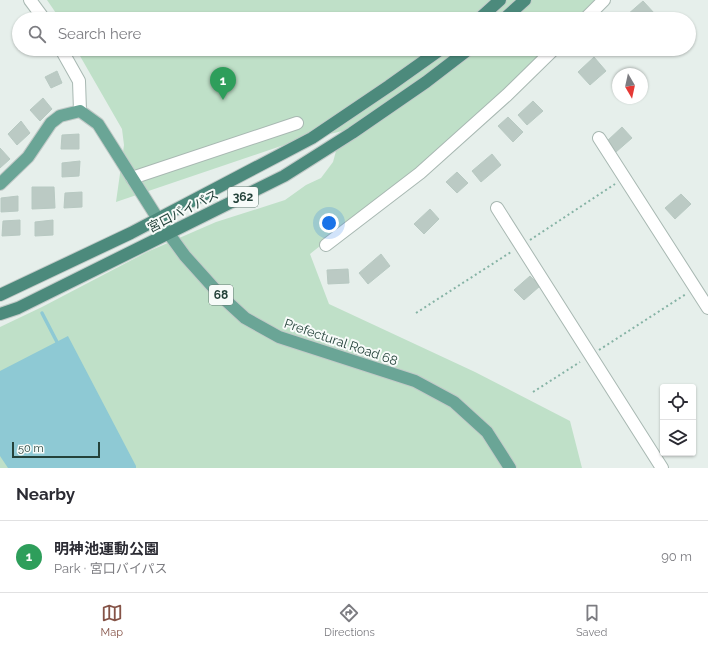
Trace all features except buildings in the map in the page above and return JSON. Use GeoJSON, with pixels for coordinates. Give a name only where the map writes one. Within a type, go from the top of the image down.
{"type":"FeatureCollection","features":[{"type":"Feature","properties":{"kind":"highway"},"geometry":{"type":"LineString","coordinates":[[487,12],[500,0]]}},
{"type":"Feature","properties":{"kind":"highway"},"geometry":{"type":"LineString","coordinates":[[512,12],[525,0]]}},
{"type":"Feature","properties":{"kind":"highway","name":"宮口バイパス"},"geometry":{"type":"LineString","coordinates":[[0,295],[158,219],[312,138],[431,56]]}},
{"type":"Feature","properties":{"kind":"highway","name":"宮口バイパス"},"geometry":{"type":"LineString","coordinates":[[0,314],[18,308],[284,176],[352,133],[426,82],[460,56]]}},
{"type":"Feature","properties":{"kind":"main road","name":"Prefectural Road 68"},"geometry":{"type":"LineString","coordinates":[[80,111],[98,124],[158,219],[170,233],[185,256],[221,296],[245,318],[280,337],[415,381],[454,402],[487,432],[510,468]]}},
{"type":"Feature","properties":{"kind":"main road"},"geometry":{"type":"LineString","coordinates":[[0,184],[28,157],[51,123],[68,112],[80,111]]}},
{"type":"Feature","properties":{"kind":"street"},"geometry":{"type":"LineString","coordinates":[[30,0],[39,12]]}},
{"type":"Feature","properties":{"kind":"street"},"geometry":{"type":"LineString","coordinates":[[592,12],[604,0]]}},
{"type":"Feature","properties":{"kind":"street"},"geometry":{"type":"LineString","coordinates":[[65,56],[79,81],[80,111]]}},
{"type":"Feature","properties":{"kind":"street"},"geometry":{"type":"LineString","coordinates":[[326,245],[420,173],[507,95],[547,56]]}},
{"type":"Feature","properties":{"kind":"street"},"geometry":{"type":"LineString","coordinates":[[132,178],[297,123]]}},
{"type":"Feature","properties":{"kind":"street"},"geometry":{"type":"LineString","coordinates":[[599,138],[708,308]]}},
{"type":"Feature","properties":{"kind":"street"},"geometry":{"type":"LineString","coordinates":[[497,208],[662,468]]}},
{"type":"Feature","properties":{"kind":"path"},"geometry":{"type":"LineString","coordinates":[[416,313],[624,178]]}},
{"type":"Feature","properties":{"kind":"path"},"geometry":{"type":"LineString","coordinates":[[533,392],[695,288]]}},
{"type":"Feature","properties":{"kind":"green space"},"geometry":{"type":"Polygon","coordinates":[[[47,0],[597,0],[586,12],[55,12],[47,0]]]}},
{"type":"Feature","properties":{"kind":"green space"},"geometry":{"type":"Polygon","coordinates":[[[80,56],[543,56],[507,95],[310,254],[329,304],[475,372],[570,421],[582,468],[0,468],[0,327],[42,307],[147,252],[216,222],[285,200],[306,185],[321,178],[333,162],[339,140],[379,122],[281,146],[116,202],[124,145],[122,129],[80,56]]]}},
{"type":"Feature","properties":{"kind":"water"},"geometry":{"type":"Polygon","coordinates":[[[68,336],[136,468],[8,468],[0,456],[0,371],[68,336]]]}},
{"type":"Feature","properties":{"kind":"waterway"},"geometry":{"type":"LineString","coordinates":[[42,313],[57,342]]}},
{"type":"Feature","properties":{"kind":"place","name":"明神池運動公園"},"geometry":{"type":"Point","coordinates":[223,100]}}]}
